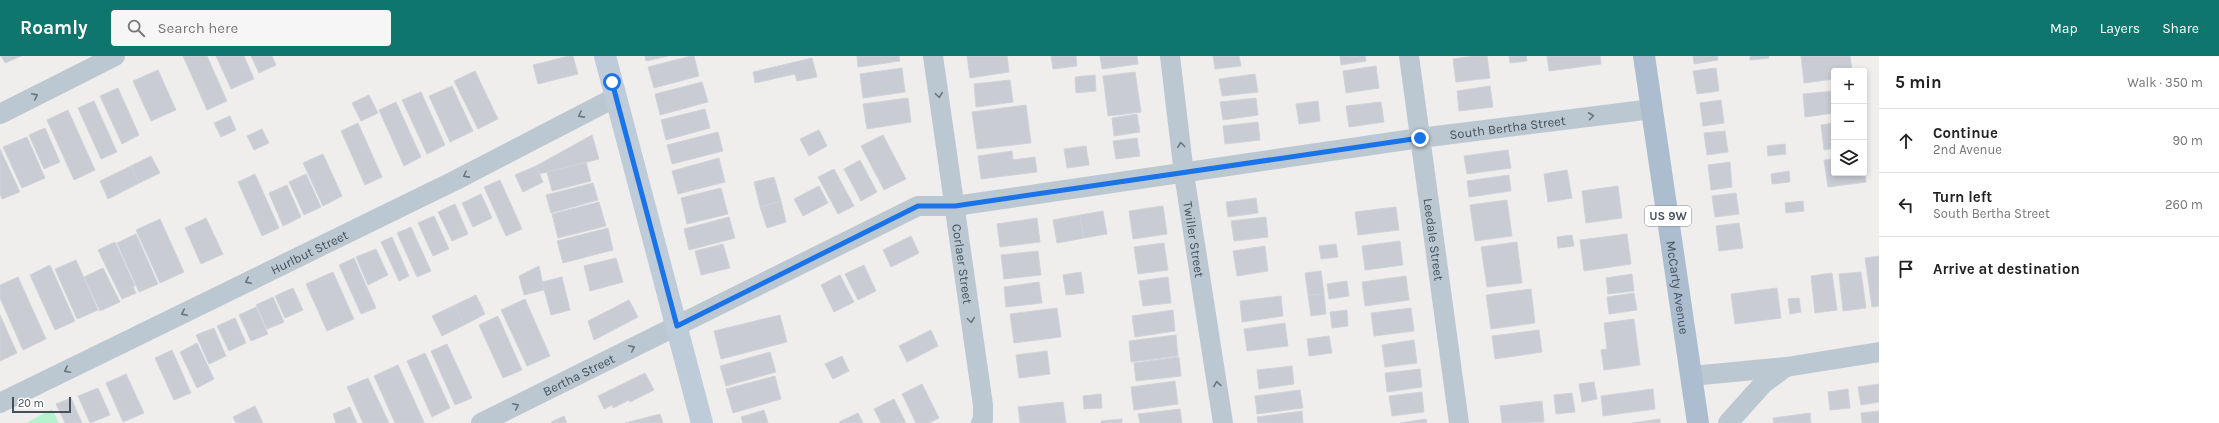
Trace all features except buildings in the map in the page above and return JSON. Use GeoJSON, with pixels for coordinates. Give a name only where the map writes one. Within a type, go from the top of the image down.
{"type":"FeatureCollection","features":[{"type":"Feature","properties":{"kind":"main road","name":"McCarty Avenue"},"geometry":{"type":"LineString","coordinates":[[1644,56],[1692,376]]}},
{"type":"Feature","properties":{"kind":"main road","name":"US 9W"},"geometry":{"type":"LineString","coordinates":[[1692,376],[1698,423]]}},
{"type":"Feature","properties":{"kind":"street"},"geometry":{"type":"LineString","coordinates":[[0,114],[115,56]]}},
{"type":"Feature","properties":{"kind":"street"},"geometry":{"type":"LineString","coordinates":[[606,56],[702,423]]}},
{"type":"Feature","properties":{"kind":"street","name":"Corlaer Street"},"geometry":{"type":"LineString","coordinates":[[933,56],[983,405],[983,419],[981,423]]}},
{"type":"Feature","properties":{"kind":"street","name":"Twiller Street"},"geometry":{"type":"LineString","coordinates":[[1170,56],[1184,174],[1223,423]]}},
{"type":"Feature","properties":{"kind":"street","name":"Leedale Street"},"geometry":{"type":"LineString","coordinates":[[1408,56],[1460,423]]}},
{"type":"Feature","properties":{"kind":"street","name":"Hurlbut Street"},"geometry":{"type":"LineString","coordinates":[[0,403],[456,180],[616,97]]}},
{"type":"Feature","properties":{"kind":"street","name":"South Bertha Street"},"geometry":{"type":"LineString","coordinates":[[677,326],[918,206],[955,206],[1184,174],[1420,138],[1652,109]]}},
{"type":"Feature","properties":{"kind":"street","name":"Bertha Street"},"geometry":{"type":"LineString","coordinates":[[481,423],[677,326]]}},
{"type":"Feature","properties":{"kind":"street"},"geometry":{"type":"LineString","coordinates":[[1692,376],[1786,367],[1879,352]]}},
{"type":"Feature","properties":{"kind":"street"},"geometry":{"type":"LineString","coordinates":[[1728,423],[1763,384],[1786,367]]}},
{"type":"Feature","properties":{"kind":"green space"},"geometry":{"type":"Polygon","coordinates":[[[52,409],[59,423],[26,423],[52,409]]]}},
{"type":"Feature","properties":{"kind":"route"},"geometry":{"type":"LineString","coordinates":[[612,82],[677,326],[918,206],[955,206],[1420,138]]}}]}
